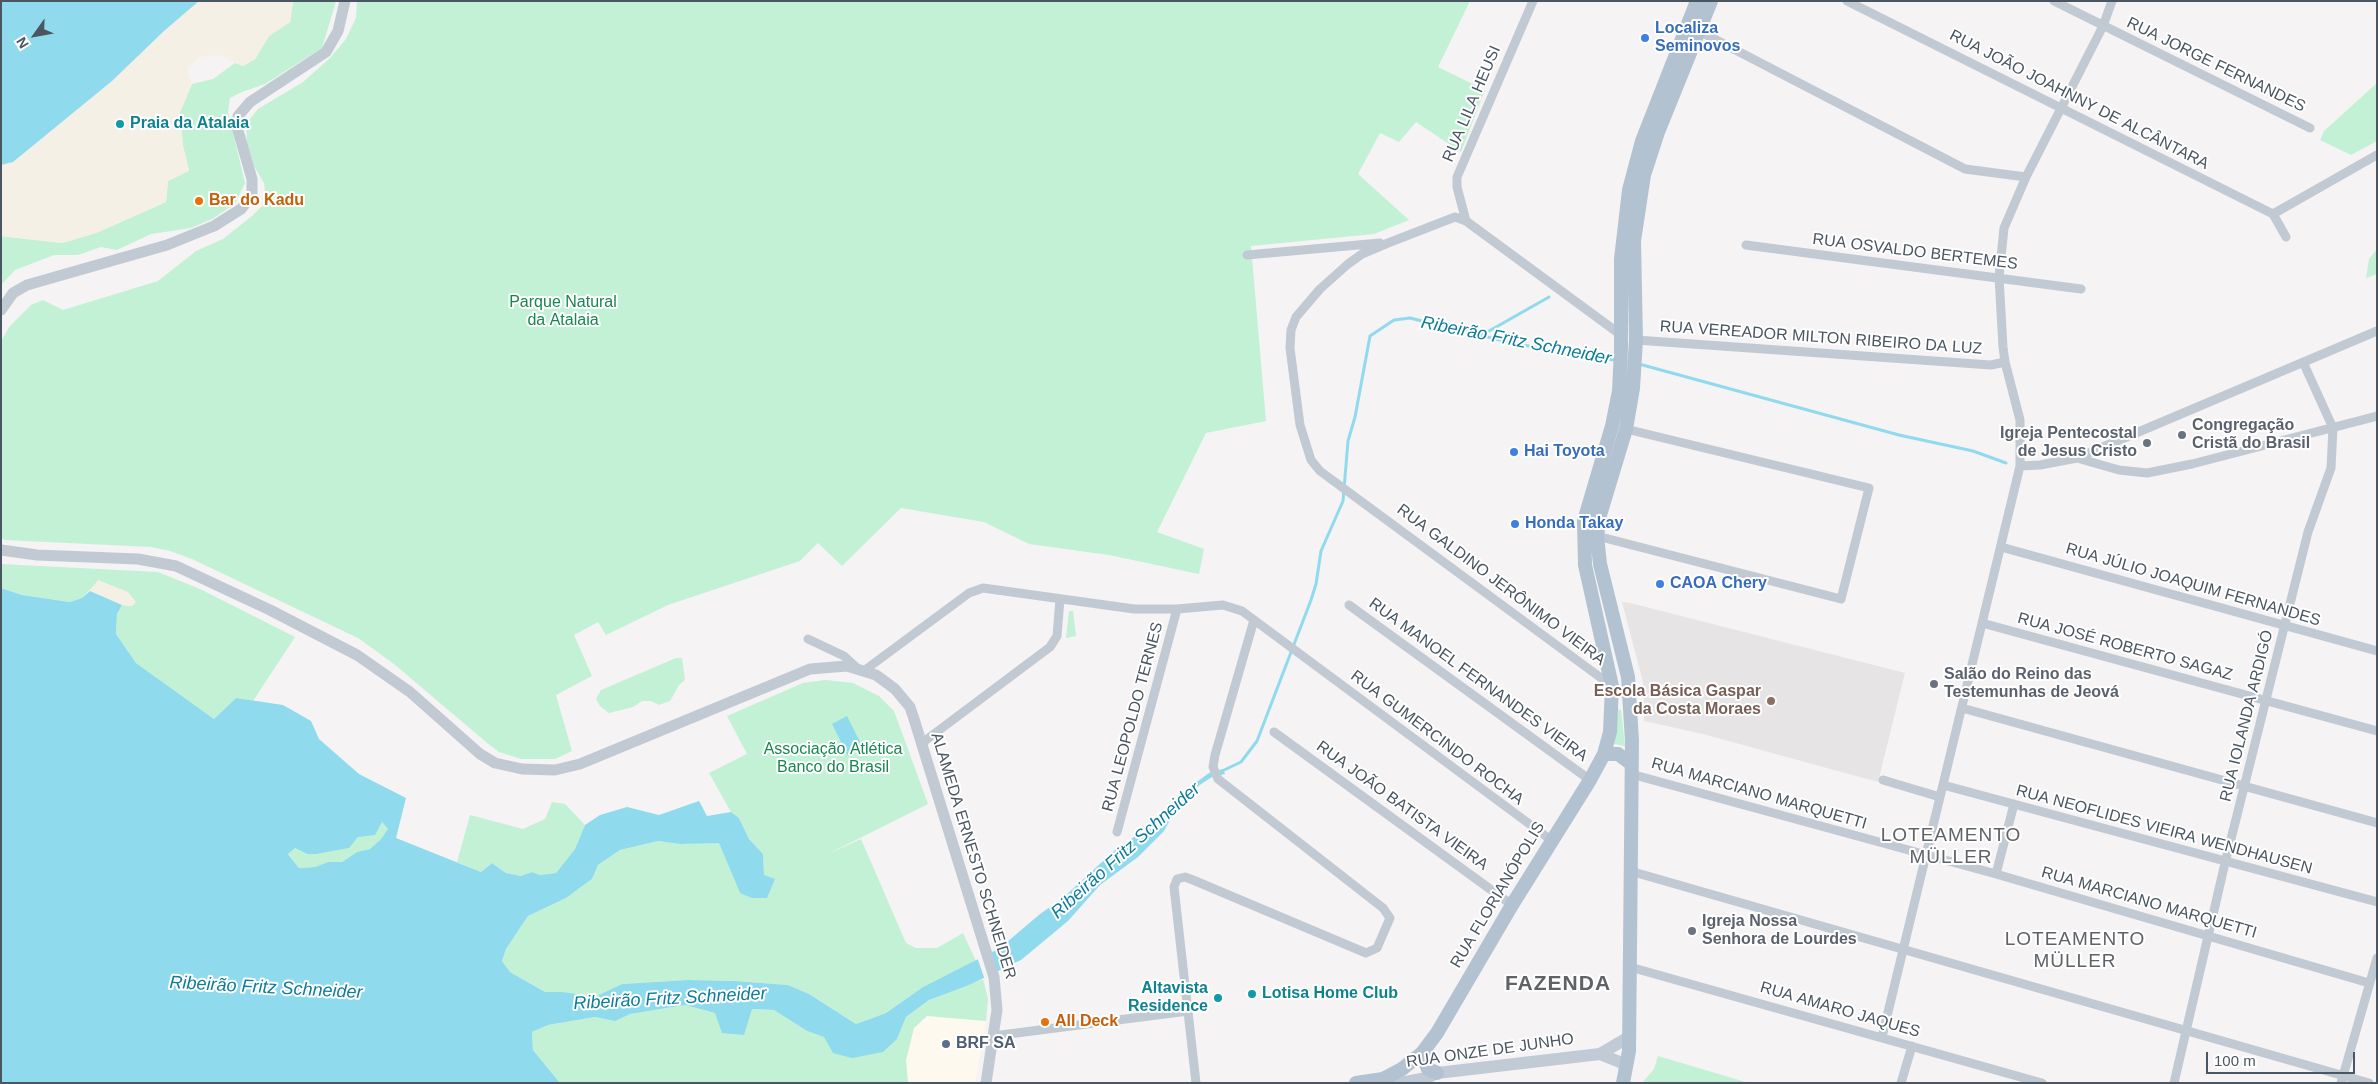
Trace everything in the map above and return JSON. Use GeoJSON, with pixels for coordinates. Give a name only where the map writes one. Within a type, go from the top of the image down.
{"type":"FeatureCollection","features":[{"type":"Feature","properties":{"kind":"main road"},"geometry":{"type":"LineString","coordinates":[[1628,343],[1621,259],[1629,190],[1642,141],[1697,1]]}},
{"type":"Feature","properties":{"kind":"main road"},"geometry":{"type":"LineString","coordinates":[[1623,1083],[1627,1065],[1629,1037],[1630,768],[1632,742],[1625,658],[1600,564],[1597,536],[1600,516],[1626,429],[1628,343],[1634,240],[1644,176],[1658,132],[1711,1]]}},
{"type":"Feature","properties":{"kind":"main road","name":"RUA FLORIANÓPOLIS"},"geometry":{"type":"LineString","coordinates":[[1383,1079],[1402,1069],[1422,1053],[1437,1033],[1604,754],[1610,732],[1612,686],[1585,564],[1582,537],[1586,509],[1627,373]]}},
{"type":"Feature","properties":{"kind":"main road"},"geometry":{"type":"LineString","coordinates":[[1604,754],[1618,754],[1630,768]]}},
{"type":"Feature","properties":{"kind":"main road","name":"RUA ONZE DE JUNHO"},"geometry":{"type":"LineString","coordinates":[[1356,1083],[1383,1079],[1405,1082],[1427,1078],[1437,1073],[1600,1054],[1629,1037]]}},
{"type":"Feature","properties":{"kind":"main road"},"geometry":{"type":"LineString","coordinates":[[1422,1053],[1428,1069],[1437,1073]]}},
{"type":"Feature","properties":{"kind":"main road","name":"RUA ONZE DE JUNHO"},"geometry":{"type":"LineString","coordinates":[[1600,1054],[1627,1065]]}},
{"type":"Feature","properties":{"kind":"street"},"geometry":{"type":"LineString","coordinates":[[1,310],[13,293],[27,285],[167,245],[214,226],[241,209],[252,195],[252,179],[237,127],[238,116],[250,102],[326,52],[338,30],[345,1]]}},
{"type":"Feature","properties":{"kind":"street","name":"RUA LILA HEUSI"},"geometry":{"type":"LineString","coordinates":[[1466,221],[1457,187],[1457,177],[1533,1]]}},
{"type":"Feature","properties":{"kind":"street","name":"RUA JOÃO JOAHNNY DE ALCÂNTARA"},"geometry":{"type":"LineString","coordinates":[[1847,1],[2273,214]]}},
{"type":"Feature","properties":{"kind":"street","name":"RUA JORGE FERNANDES"},"geometry":{"type":"LineString","coordinates":[[2054,1],[2310,128]]}},
{"type":"Feature","properties":{"kind":"street"},"geometry":{"type":"LineString","coordinates":[[1882,1037],[2020,466],[2020,420],[2005,362],[1999,277],[2004,228],[2026,177],[2104,26],[2112,1]]}},
{"type":"Feature","properties":{"kind":"street"},"geometry":{"type":"LineString","coordinates":[[1699,31],[1965,168],[2026,177]]}},
{"type":"Feature","properties":{"kind":"street"},"geometry":{"type":"LineString","coordinates":[[2286,237],[2273,214],[2377,155]]}},
{"type":"Feature","properties":{"kind":"street"},"geometry":{"type":"LineString","coordinates":[[1247,255],[1388,242],[1450,218],[1459,218],[1466,221],[1628,343]]}},
{"type":"Feature","properties":{"kind":"street","name":"RUA GALDINO JERÔNIMO VIEIRA"},"geometry":{"type":"LineString","coordinates":[[1388,242],[1362,254],[1320,289],[1296,317],[1291,330],[1290,348],[1297,404],[1305,447],[1311,460],[1320,472],[1357,496],[1628,696]]}},
{"type":"Feature","properties":{"kind":"street","name":"RUA OSVALDO BERTEMES"},"geometry":{"type":"LineString","coordinates":[[1746,245],[2081,289]]}},
{"type":"Feature","properties":{"kind":"street"},"geometry":{"type":"LineString","coordinates":[[2020,466],[2040,465],[2077,458],[2377,330]]}},
{"type":"Feature","properties":{"kind":"street","name":"RUA VEREADOR MILTON RIBEIRO DA LUZ"},"geometry":{"type":"LineString","coordinates":[[1628,343],[1991,365],[2005,362]]}},
{"type":"Feature","properties":{"kind":"street","name":"RUA IOLANDA ARDIGÓ"},"geometry":{"type":"LineString","coordinates":[[2174,1083],[2210,936],[2225,863],[2308,532],[2331,468],[2333,428],[2303,362]]}},
{"type":"Feature","properties":{"kind":"street"},"geometry":{"type":"LineString","coordinates":[[2077,458],[2119,470],[2147,473],[2192,464],[2377,416]]}},
{"type":"Feature","properties":{"kind":"street"},"geometry":{"type":"LineString","coordinates":[[1597,536],[1841,600],[1869,488],[1626,429]]}},
{"type":"Feature","properties":{"kind":"street","name":"RUA JÚLIO JOAQUIM FERNANDES"},"geometry":{"type":"LineString","coordinates":[[2000,547],[2377,651]]}},
{"type":"Feature","properties":{"kind":"street"},"geometry":{"type":"LineString","coordinates":[[1,550],[37,555],[138,559],[176,566],[270,610],[357,655],[410,692],[480,754],[495,763],[522,769],[555,770],[580,764],[810,669],[835,665],[860,669]]}},
{"type":"Feature","properties":{"kind":"street","name":"RUA GUMERCINDO ROCHA"},"geometry":{"type":"LineString","coordinates":[[860,669],[976,589],[989,588],[1134,609],[1177,609],[1223,604],[1242,611],[1551,840]]}},
{"type":"Feature","properties":{"kind":"street"},"geometry":{"type":"LineString","coordinates":[[922,743],[1050,647],[1057,636],[1060,599]]}},
{"type":"Feature","properties":{"kind":"street","name":"RUA MANOEL FERNANDES VIEIRA"},"geometry":{"type":"LineString","coordinates":[[1349,605],[1590,780]]}},
{"type":"Feature","properties":{"kind":"street","name":"RUA LEOPOLDO TERNES"},"geometry":{"type":"LineString","coordinates":[[1116,832],[1177,609]]}},
{"type":"Feature","properties":{"kind":"street"},"geometry":{"type":"LineString","coordinates":[[1196,1083],[1174,887],[1178,879],[1185,877],[1193,880],[1366,953],[1377,948],[1390,918],[1389,914],[1218,779],[1213,767],[1254,620]]}},
{"type":"Feature","properties":{"kind":"street","name":"RUA JOSÉ ROBERTO SAGAZ"},"geometry":{"type":"LineString","coordinates":[[1982,623],[2377,731]]}},
{"type":"Feature","properties":{"kind":"street"},"geometry":{"type":"LineString","coordinates":[[808,639],[844,656],[860,669]]}},
{"type":"Feature","properties":{"kind":"street","name":"ALAMEDA ERNESTO SCHNEIDER"},"geometry":{"type":"LineString","coordinates":[[860,669],[886,681],[904,699],[912,713],[986,950],[998,1000],[986,1083]]}},
{"type":"Feature","properties":{"kind":"street"},"geometry":{"type":"LineString","coordinates":[[1962,708],[2245,788],[2377,823]]}},
{"type":"Feature","properties":{"kind":"street","name":"RUA JOÃO BATISTA VIEIRA"},"geometry":{"type":"LineString","coordinates":[[1274,732],[1512,905]]}},
{"type":"Feature","properties":{"kind":"street","name":"RUA MARCIANO MARQUETTI"},"geometry":{"type":"LineString","coordinates":[[1630,768],[1926,856],[1996,874],[2369,983]]}},
{"type":"Feature","properties":{"kind":"street"},"geometry":{"type":"LineString","coordinates":[[1883,780],[1940,797]]}},
{"type":"Feature","properties":{"kind":"street","name":"RUA NEOFLIDES VIEIRA WENDHAUSEN"},"geometry":{"type":"LineString","coordinates":[[1943,785],[2225,863],[2377,902]]}},
{"type":"Feature","properties":{"kind":"street"},"geometry":{"type":"LineString","coordinates":[[1996,874],[2014,804]]}},
{"type":"Feature","properties":{"kind":"street"},"geometry":{"type":"LineString","coordinates":[[1630,871],[2187,1030],[2342,1079],[2369,1083]]}},
{"type":"Feature","properties":{"kind":"street"},"geometry":{"type":"LineString","coordinates":[[2342,1079],[2377,958]]}},
{"type":"Feature","properties":{"kind":"street","name":"RUA AMARO JAQUES"},"geometry":{"type":"LineString","coordinates":[[1630,967],[2042,1083]]}},
{"type":"Feature","properties":{"kind":"street"},"geometry":{"type":"LineString","coordinates":[[993,1036],[1188,1011]]}},
{"type":"Feature","properties":{"kind":"street"},"geometry":{"type":"LineString","coordinates":[[1901,1083],[1912,1046]]}},
{"type":"Feature","properties":{"kind":"shaded area","name":"Escola Básica Gaspar da Costa Moraes"},"geometry":{"type":"Polygon","coordinates":[[[1622,602],[1905,673],[1878,782],[1703,734],[1644,721],[1643,682],[1622,602]]]}},
{"type":"Feature","properties":{"kind":"shaded area","name":"BRF SA"},"geometry":{"type":"Polygon","coordinates":[[[927,1015],[986,1021],[975,1083],[908,1083],[906,1060],[914,1028],[927,1015]]]}},
{"type":"Feature","properties":{"kind":"green space"},"geometry":{"type":"Polygon","coordinates":[[[293,1],[336,1],[322,48],[265,84],[230,98],[228,112],[245,183],[235,204],[212,219],[191,228],[151,234],[117,250],[101,247],[78,255],[54,255],[15,270],[1,285],[1,236],[62,243],[96,233],[166,202],[168,181],[189,170],[183,146],[180,112],[192,84],[213,79],[235,63],[243,66],[255,59],[269,36],[290,22],[293,1]]]}},
{"type":"Feature","properties":{"kind":"green space","name":"Parque Natural da Atalaia"},"geometry":{"type":"Polygon","coordinates":[[[357,1],[1470,1],[1438,67],[1485,90],[1461,152],[1416,122],[1399,142],[1380,133],[1358,174],[1409,220],[1374,234],[1251,246],[1266,421],[1206,433],[1157,532],[1204,549],[1199,574],[1109,555],[1029,544],[984,522],[901,508],[842,566],[818,543],[800,561],[668,605],[606,635],[598,622],[574,635],[592,676],[556,695],[572,751],[555,759],[521,759],[499,752],[394,664],[358,638],[192,559],[151,547],[5,540],[1,538],[1,341],[10,326],[31,305],[43,300],[63,310],[158,281],[196,251],[223,239],[252,216],[266,202],[264,183],[254,166],[247,143],[246,124],[258,109],[303,82],[330,58],[346,39],[356,18],[357,1]]]}},
{"type":"Feature","properties":{"kind":"green space"},"geometry":{"type":"Polygon","coordinates":[[[2377,83],[2377,141],[2351,155],[2320,140],[2324,131],[2377,83]]]}},
{"type":"Feature","properties":{"kind":"green space"},"geometry":{"type":"Polygon","coordinates":[[[2377,249],[2377,274],[2366,278],[2369,259],[2377,249]]]}},
{"type":"Feature","properties":{"kind":"green space"},"geometry":{"type":"Polygon","coordinates":[[[1,564],[158,572],[200,589],[295,637],[253,701],[236,698],[214,719],[136,663],[116,634],[117,614],[122,605],[132,606],[99,580],[82,598],[71,602],[22,595],[1,588],[1,564]]]}},
{"type":"Feature","properties":{"kind":"green space"},"geometry":{"type":"Polygon","coordinates":[[[1069,611],[1073,611],[1076,636],[1066,638],[1069,611]]]}},
{"type":"Feature","properties":{"kind":"green space"},"geometry":{"type":"Polygon","coordinates":[[[676,658],[682,658],[685,680],[679,685],[670,701],[659,705],[651,701],[642,701],[633,707],[609,713],[600,706],[596,699],[601,690],[676,658]]]}},
{"type":"Feature","properties":{"kind":"green space","name":"Associação Atlética Banco do Brasil"},"geometry":{"type":"Polygon","coordinates":[[[825,680],[853,683],[879,696],[894,711],[928,804],[826,855],[861,839],[906,943],[916,948],[937,948],[963,933],[976,961],[923,987],[886,1013],[856,1024],[809,994],[788,985],[688,980],[622,984],[595,998],[563,992],[545,992],[510,972],[502,961],[506,949],[528,916],[566,898],[592,879],[598,865],[620,850],[658,841],[680,844],[719,842],[740,893],[764,875],[763,854],[749,839],[739,818],[731,812],[709,773],[747,754],[727,716],[803,683],[825,680]]]}},
{"type":"Feature","properties":{"kind":"green space"},"geometry":{"type":"Polygon","coordinates":[[[1618,709],[1621,710],[1625,746],[1614,744],[1618,709]]]}},
{"type":"Feature","properties":{"kind":"green space"},"geometry":{"type":"Polygon","coordinates":[[[552,802],[565,804],[585,825],[575,849],[556,873],[540,875],[532,872],[521,876],[506,873],[492,863],[481,872],[457,862],[470,815],[523,829],[545,819],[552,802]]]}},
{"type":"Feature","properties":{"kind":"green space"},"geometry":{"type":"Polygon","coordinates":[[[382,822],[388,829],[381,839],[370,849],[357,852],[342,862],[328,862],[315,867],[299,868],[288,853],[295,848],[307,854],[317,854],[348,848],[358,837],[382,822]]]}},
{"type":"Feature","properties":{"kind":"green space"},"geometry":{"type":"Polygon","coordinates":[[[983,979],[988,999],[986,1021],[927,1016],[914,1028],[906,1060],[908,1083],[560,1083],[533,1050],[532,1032],[548,1025],[595,1017],[615,1020],[630,1014],[685,1005],[715,1013],[751,1009],[774,1010],[807,1031],[825,1037],[897,1039],[906,1017],[929,1000],[983,979]]]}},
{"type":"Feature","properties":{"kind":"green space"},"geometry":{"type":"Polygon","coordinates":[[[1658,1056],[1749,1083],[1642,1083],[1654,1069],[1658,1056]]]}},
{"type":"Feature","properties":{"kind":"sand","name":"Praia da Atalaia"},"geometry":{"type":"Polygon","coordinates":[[[199,1],[293,1],[290,22],[269,36],[255,59],[243,66],[219,55],[199,57],[187,70],[192,84],[180,112],[183,146],[189,171],[168,181],[166,202],[96,233],[62,243],[1,236],[1,165],[13,162],[112,81],[164,31],[199,1]]]}},
{"type":"Feature","properties":{"kind":"sand"},"geometry":{"type":"Polygon","coordinates":[[[98,580],[128,592],[136,602],[132,606],[122,605],[90,591],[98,580]]]}},
{"type":"Feature","properties":{"kind":"water"},"geometry":{"type":"Polygon","coordinates":[[[1,1],[199,1],[164,31],[112,81],[13,162],[1,165],[1,1]]]}},
{"type":"Feature","properties":{"kind":"water"},"geometry":{"type":"Polygon","coordinates":[[[1,588],[22,595],[70,602],[82,598],[90,591],[122,605],[117,614],[116,634],[136,663],[214,719],[236,698],[283,705],[311,721],[319,739],[359,774],[406,798],[396,838],[481,872],[492,863],[506,873],[521,876],[532,872],[540,875],[556,873],[575,849],[585,825],[600,815],[627,807],[659,815],[699,801],[707,816],[731,812],[739,818],[749,839],[763,854],[764,875],[775,879],[767,898],[752,898],[740,893],[719,843],[680,844],[658,841],[620,850],[598,865],[592,879],[566,898],[528,916],[506,949],[502,961],[510,972],[545,992],[563,992],[595,997],[622,984],[688,980],[788,985],[809,994],[856,1024],[886,1013],[923,987],[1000,948],[1040,914],[1064,897],[1114,851],[1152,824],[1180,794],[1209,773],[1223,769],[1225,774],[1212,777],[1183,796],[1164,831],[1138,857],[1100,885],[1068,921],[1021,960],[969,985],[929,1000],[906,1017],[897,1039],[883,1052],[852,1058],[833,1053],[824,1037],[807,1031],[774,1010],[752,1009],[744,1035],[722,1033],[715,1013],[685,1005],[630,1014],[615,1021],[595,1017],[548,1025],[532,1032],[533,1050],[560,1083],[1,1083],[1,588]],[[382,822],[375,835],[358,837],[349,848],[307,854],[295,848],[288,854],[299,868],[315,867],[328,862],[342,862],[357,852],[370,849],[388,829],[382,822]]]}},
{"type":"Feature","properties":{"kind":"water"},"geometry":{"type":"Polygon","coordinates":[[[847,716],[863,748],[848,756],[832,724],[847,716]]]}},
{"type":"Feature","properties":{"kind":"pier"},"geometry":{"type":"Polygon","coordinates":[[[991,950],[991,978],[985,980],[977,957],[991,950]]]}},
{"type":"Feature","properties":{"kind":"waterway"},"geometry":{"type":"LineString","coordinates":[[1482,335],[1549,297]]}},
{"type":"Feature","properties":{"kind":"waterway","name":"Ribeirão Fritz Schneider"},"geometry":{"type":"LineString","coordinates":[[1220,772],[1241,762],[1257,741],[1311,600],[1316,584],[1321,551],[1343,501],[1348,441],[1355,417],[1370,336],[1394,320],[1410,318],[1508,342],[1585,357],[1616,360]]}},
{"type":"Feature","properties":{"kind":"waterway","name":"Ribeirão Fritz Schneider"},"geometry":{"type":"LineString","coordinates":[[1639,364],[1899,435],[1973,451],[2006,463]]}},
{"type":"Feature","properties":{"kind":"place","name":"Localiza Seminovos"},"geometry":{"type":"Point","coordinates":[1645,38]}},
{"type":"Feature","properties":{"kind":"place","name":"Praia da Atalaia"},"geometry":{"type":"Point","coordinates":[120,124]}},
{"type":"Feature","properties":{"kind":"place","name":"Bar do Kadu"},"geometry":{"type":"Point","coordinates":[199,201]}},
{"type":"Feature","properties":{"kind":"place","name":"Congregação Cristã do Brasil"},"geometry":{"type":"Point","coordinates":[2182,435]}},
{"type":"Feature","properties":{"kind":"place","name":"Igreja Pentecostal de Jesus Cristo"},"geometry":{"type":"Point","coordinates":[2147,443]}},
{"type":"Feature","properties":{"kind":"place","name":"Hai Toyota"},"geometry":{"type":"Point","coordinates":[1514,452]}},
{"type":"Feature","properties":{"kind":"place","name":"Honda Takay"},"geometry":{"type":"Point","coordinates":[1515,524]}},
{"type":"Feature","properties":{"kind":"place","name":"CAOA Chery"},"geometry":{"type":"Point","coordinates":[1660,584]}},
{"type":"Feature","properties":{"kind":"place","name":"Salão do Reino das Testemunhas de Jeová"},"geometry":{"type":"Point","coordinates":[1934,684]}},
{"type":"Feature","properties":{"kind":"place","name":"Escola Básica Gaspar da Costa Moraes"},"geometry":{"type":"Point","coordinates":[1771,701]}},
{"type":"Feature","properties":{"kind":"place","name":"Igreja Nossa Senhora de Lourdes"},"geometry":{"type":"Point","coordinates":[1692,931]}},
{"type":"Feature","properties":{"kind":"place","name":"Lotisa Home Club"},"geometry":{"type":"Point","coordinates":[1252,994]}},
{"type":"Feature","properties":{"kind":"place","name":"Altavista Residence"},"geometry":{"type":"Point","coordinates":[1218,998]}},
{"type":"Feature","properties":{"kind":"place","name":"All Deck"},"geometry":{"type":"Point","coordinates":[1045,1022]}},
{"type":"Feature","properties":{"kind":"place","name":"BRF SA"},"geometry":{"type":"Point","coordinates":[946,1044]}},
{"type":"Feature","properties":{"kind":"district","name":"LOTEAMENTO MÜLLER"},"geometry":{"type":"Point","coordinates":[1951,847]}},
{"type":"Feature","properties":{"kind":"district","name":"LOTEAMENTO MÜLLER"},"geometry":{"type":"Point","coordinates":[2075,951]}},
{"type":"Feature","properties":{"kind":"district","name":"FAZENDA"},"geometry":{"type":"Point","coordinates":[1558,984]}}]}
